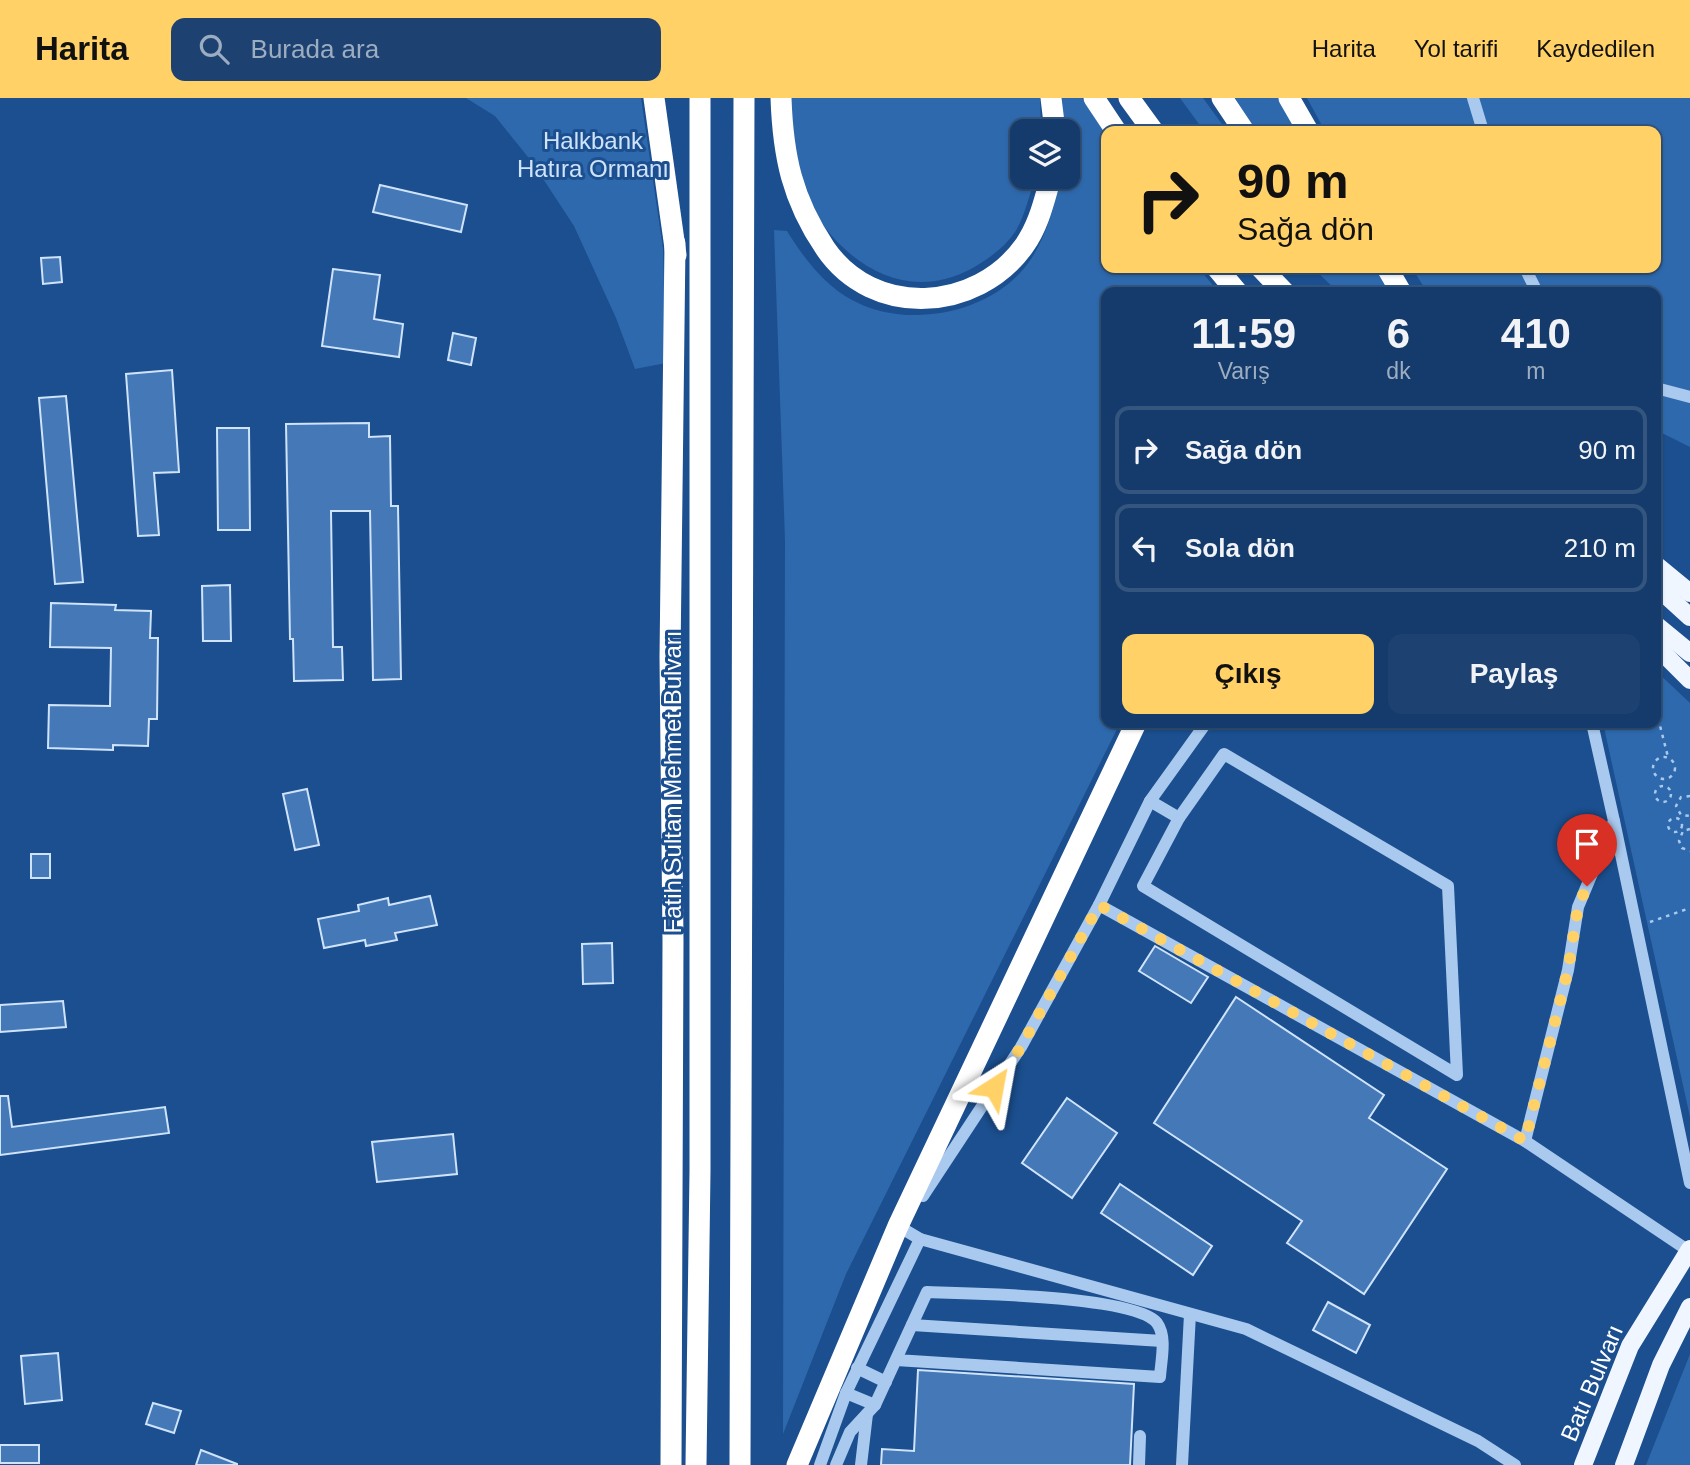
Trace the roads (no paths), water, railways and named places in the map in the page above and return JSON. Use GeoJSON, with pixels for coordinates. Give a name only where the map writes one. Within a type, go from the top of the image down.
{"type":"FeatureCollection","features":[{"type":"Feature","properties":{"kind":"highway"},"geometry":{"type":"LineString","coordinates":[[654,98],[683,307],[685,434],[699,517]]}},
{"type":"Feature","properties":{"kind":"highway","name":"Fatih Sultan Mehmet Bulvarı"},"geometry":{"type":"LineString","coordinates":[[696,1465],[700,1171],[700,98]]}},
{"type":"Feature","properties":{"kind":"highway"},"geometry":{"type":"LineString","coordinates":[[740,1465],[744,98]]}},
{"type":"Feature","properties":{"kind":"highway"},"geometry":{"type":"LineString","coordinates":[[780,98],[790,182],[806,214],[826,250],[844,268],[865,284],[888,294],[918,299],[950,297],[965,293],[991,278],[1024,246],[1040,216],[1048,189]]}},
{"type":"Feature","properties":{"kind":"highway"},"geometry":{"type":"LineString","coordinates":[[1051,98],[1054,119]]}},
{"type":"Feature","properties":{"kind":"highway"},"geometry":{"type":"LineString","coordinates":[[1094,98],[1113,126]]}},
{"type":"Feature","properties":{"kind":"highway"},"geometry":{"type":"LineString","coordinates":[[1129,98],[1149,126]]}},
{"type":"Feature","properties":{"kind":"highway"},"geometry":{"type":"LineString","coordinates":[[1222,98],[1241,126]]}},
{"type":"Feature","properties":{"kind":"highway"},"geometry":{"type":"LineString","coordinates":[[1289,98],[1305,126]]}},
{"type":"Feature","properties":{"kind":"highway"},"geometry":{"type":"LineString","coordinates":[[671,1465],[673,941],[670,657],[675,243]]}},
{"type":"Feature","properties":{"kind":"highway"},"geometry":{"type":"LineString","coordinates":[[1221,273],[1233,287]]}},
{"type":"Feature","properties":{"kind":"highway"},"geometry":{"type":"LineString","coordinates":[[1266,273],[1279,287]]}},
{"type":"Feature","properties":{"kind":"highway"},"geometry":{"type":"LineString","coordinates":[[797,1465],[902,1228],[1135,728]]}},
{"type":"Feature","properties":{"kind":"main road"},"geometry":{"type":"LineString","coordinates":[[1661,569],[1690,593]]}},
{"type":"Feature","properties":{"kind":"main road"},"geometry":{"type":"LineString","coordinates":[[1661,591],[1688,615]]}},
{"type":"Feature","properties":{"kind":"main road"},"geometry":{"type":"LineString","coordinates":[[1661,629],[1684,648]]}},
{"type":"Feature","properties":{"kind":"main road"},"geometry":{"type":"LineString","coordinates":[[1661,651],[1690,680]]}},
{"type":"Feature","properties":{"kind":"main road","name":"Batı Bulvarı"},"geometry":{"type":"LineString","coordinates":[[1583,1465],[1630,1346],[1689,1250]]}},
{"type":"Feature","properties":{"kind":"main road"},"geometry":{"type":"LineString","coordinates":[[1624,1465],[1661,1365],[1690,1307]]}},
{"type":"Feature","properties":{"kind":"street"},"geometry":{"type":"LineString","coordinates":[[1474,98],[1482,126]]}},
{"type":"Feature","properties":{"kind":"street"},"geometry":{"type":"LineString","coordinates":[[1661,389],[1690,397]]}},
{"type":"Feature","properties":{"kind":"street"},"geometry":{"type":"LineString","coordinates":[[1202,728],[1150,801],[1099,905],[1021,1047],[902,1228],[920,1239],[1259,1334],[1478,1441],[1515,1465]]}},
{"type":"Feature","properties":{"kind":"street"},"geometry":{"type":"LineString","coordinates":[[1592,728],[1690,1183]]}},
{"type":"Feature","properties":{"kind":"street"},"geometry":{"type":"LineString","coordinates":[[1224,754],[1448,886],[1457,1075],[1143,886],[1179,818],[1224,754]]}},
{"type":"Feature","properties":{"kind":"street"},"geometry":{"type":"LineString","coordinates":[[1150,801],[1179,818]]}},
{"type":"Feature","properties":{"kind":"street"},"geometry":{"type":"LineString","coordinates":[[1525,1141],[1568,970],[1578,907],[1614,821]]}},
{"type":"Feature","properties":{"kind":"street"},"geometry":{"type":"LineString","coordinates":[[1099,905],[1525,1141],[1689,1250]]}},
{"type":"Feature","properties":{"kind":"street"},"geometry":{"type":"LineString","coordinates":[[820,1465],[857,1368],[920,1239]]}},
{"type":"Feature","properties":{"kind":"street"},"geometry":{"type":"LineString","coordinates":[[836,1465],[850,1432],[871,1409],[886,1382],[896,1360],[912,1325],[927,1292],[1056,1297],[1148,1316],[1157,1324],[1163,1341],[1160,1377],[896,1360]]}},
{"type":"Feature","properties":{"kind":"street"},"geometry":{"type":"LineString","coordinates":[[1182,1465],[1190,1314]]}},
{"type":"Feature","properties":{"kind":"street"},"geometry":{"type":"LineString","coordinates":[[912,1325],[1163,1341]]}},
{"type":"Feature","properties":{"kind":"street"},"geometry":{"type":"LineString","coordinates":[[857,1368],[886,1382]]}},
{"type":"Feature","properties":{"kind":"street"},"geometry":{"type":"LineString","coordinates":[[846,1393],[871,1409]]}},
{"type":"Feature","properties":{"kind":"street"},"geometry":{"type":"LineString","coordinates":[[860,1465],[871,1409]]}},
{"type":"Feature","properties":{"kind":"street"},"geometry":{"type":"LineString","coordinates":[[1139,1465],[1140,1436]]}},
{"type":"Feature","properties":{"kind":"park label","name":"Halkbank Hatıra Ormanı"},"geometry":{"type":"Point","coordinates":[593,155]}}]}
